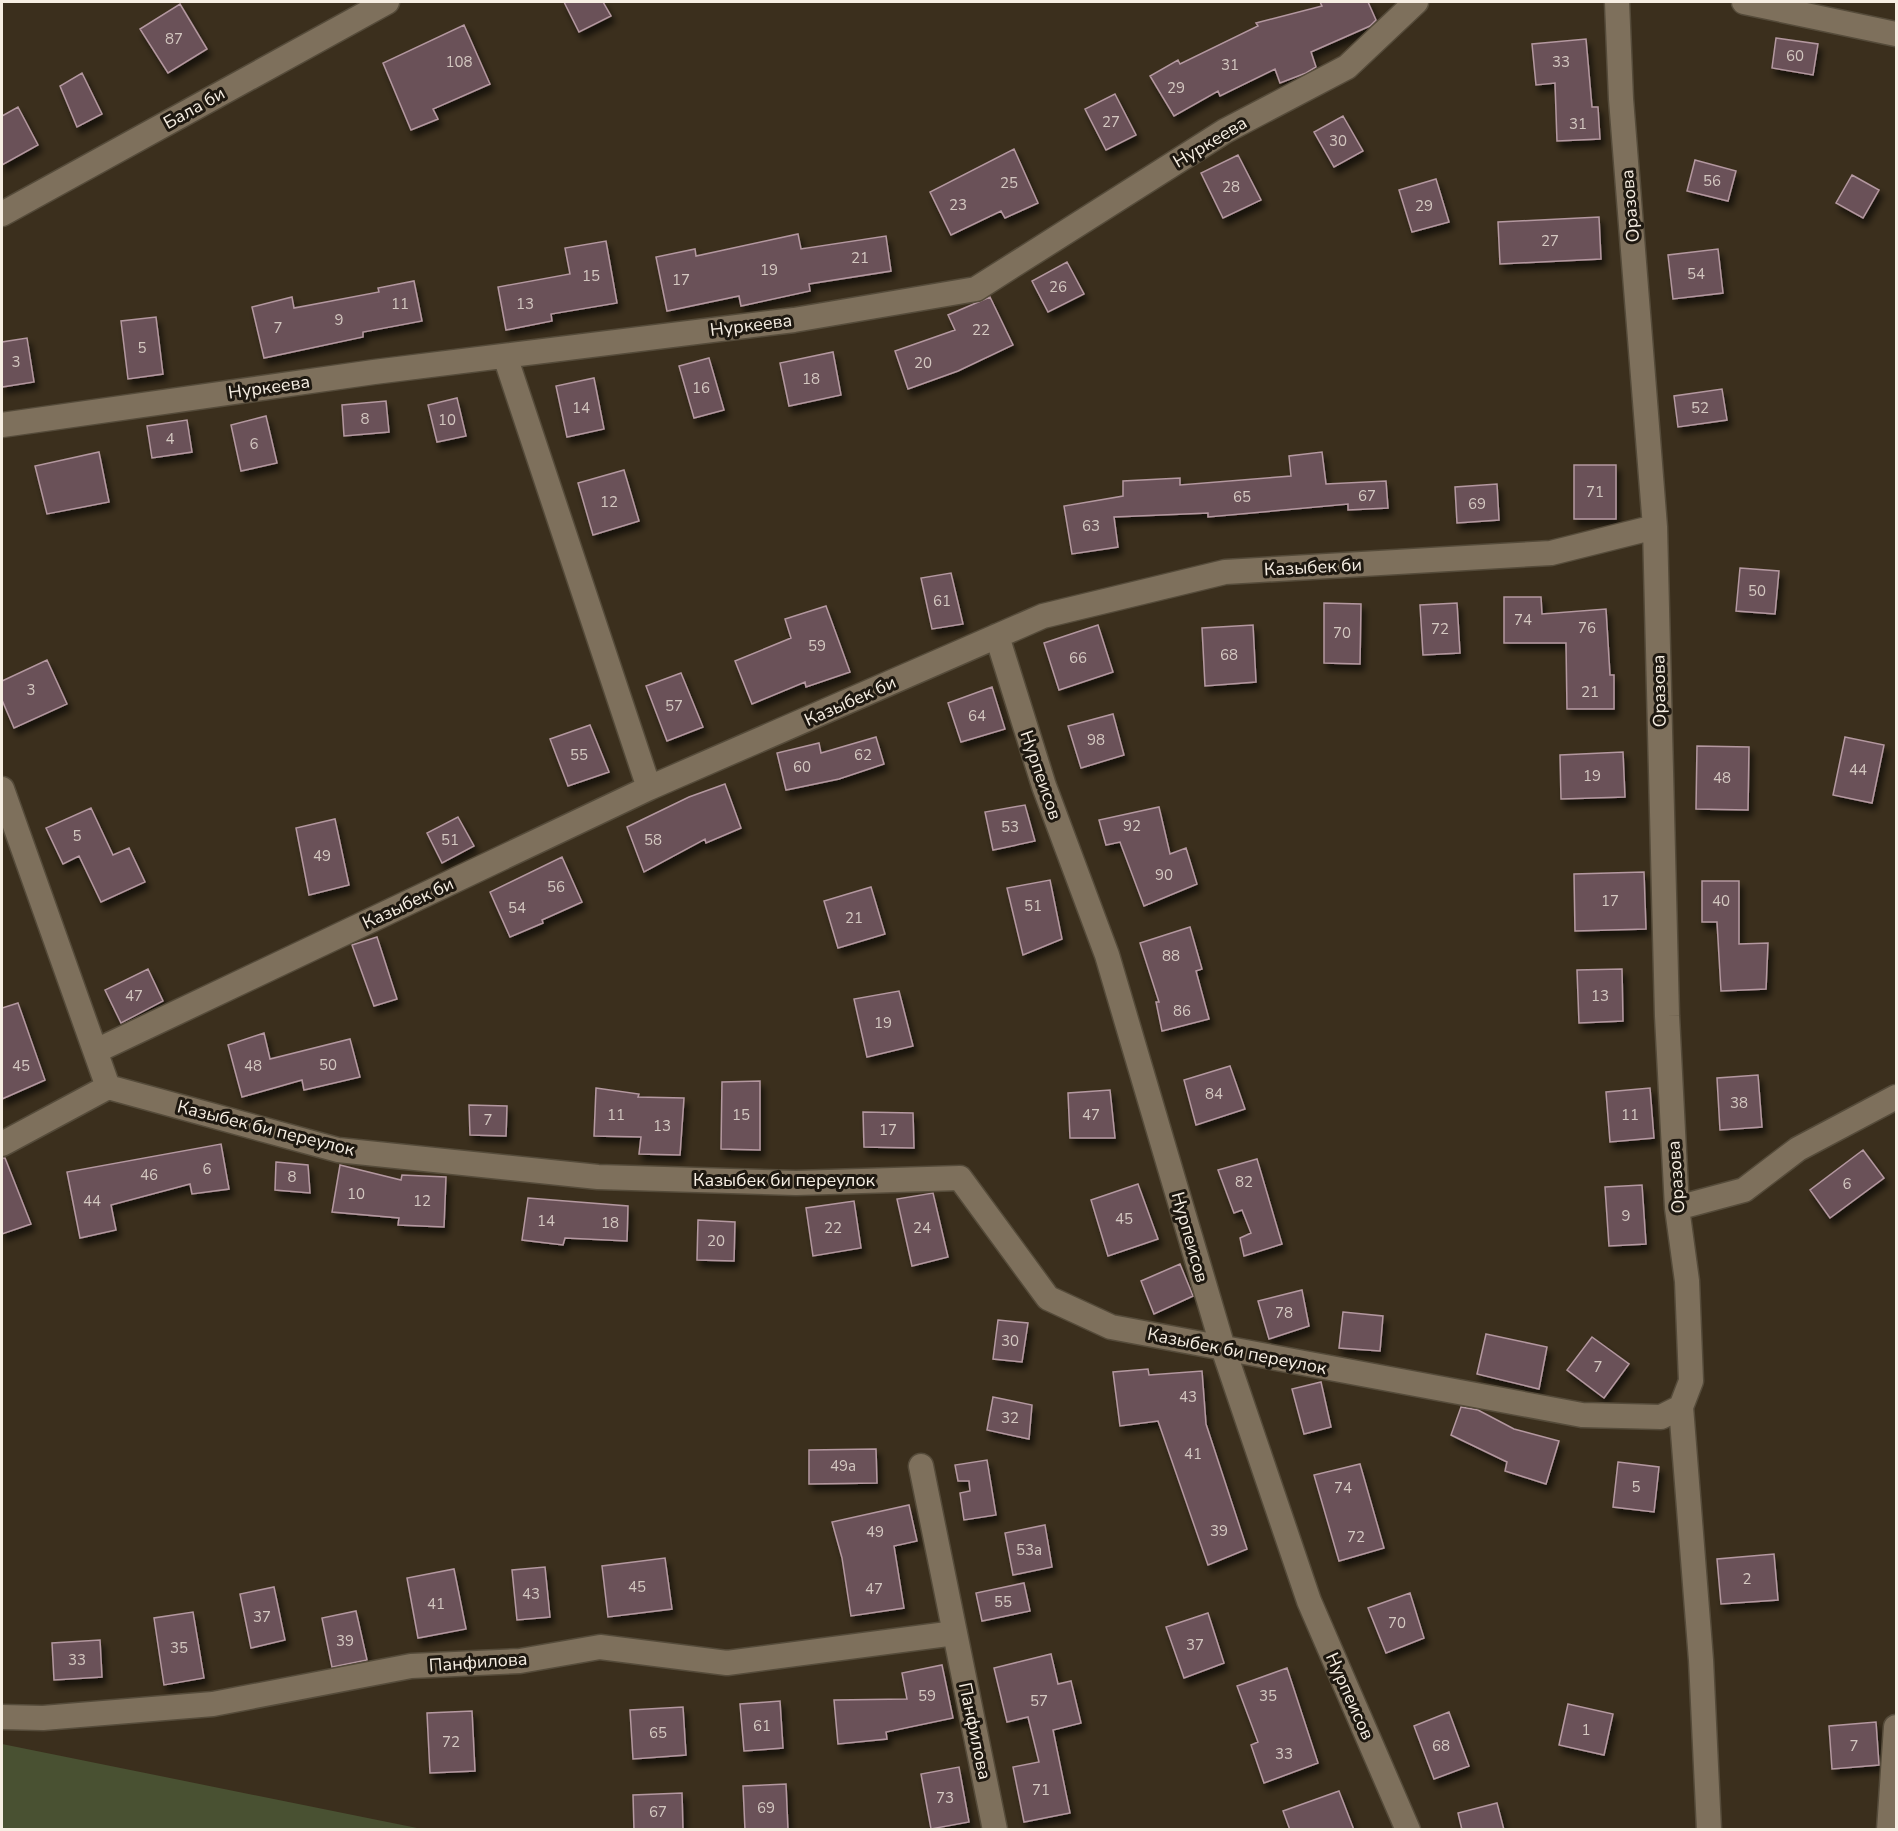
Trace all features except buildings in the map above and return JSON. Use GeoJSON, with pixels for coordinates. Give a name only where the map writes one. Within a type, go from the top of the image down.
{"type":"FeatureCollection","features":[{"type":"Feature","properties":{"kind":"street","name":"Бала би"},"geometry":{"type":"LineString","coordinates":[[2,214],[387,2]]}},
{"type":"Feature","properties":{"kind":"street","name":"Нуркеева"},"geometry":{"type":"LineString","coordinates":[[2,425],[505,356],[794,320],[976,289],[1225,131],[1347,67],[1416,2]]}},
{"type":"Feature","properties":{"kind":"street","name":"Оразова"},"geometry":{"type":"LineString","coordinates":[[1617,2],[1621,99],[1655,527],[1667,1016],[1677,1208],[1687,1281],[1691,1381],[1681,1407]]}},
{"type":"Feature","properties":{"kind":"street"},"geometry":{"type":"LineString","coordinates":[[1744,2],[1896,34]]}},
{"type":"Feature","properties":{"kind":"street"},"geometry":{"type":"LineString","coordinates":[[505,356],[649,788]]}},
{"type":"Feature","properties":{"kind":"street","name":"Казыбек би"},"geometry":{"type":"LineString","coordinates":[[96,1051],[649,788],[1043,616],[1225,572],[1551,553],[1655,527]]}},
{"type":"Feature","properties":{"kind":"street","name":"Нурпеисов"},"geometry":{"type":"LineString","coordinates":[[997,636],[1044,786],[1107,955],[1223,1348],[1309,1601],[1408,1830]]}},
{"type":"Feature","properties":{"kind":"street"},"geometry":{"type":"LineString","coordinates":[[2,789],[108,1088],[2,1144]]}},
{"type":"Feature","properties":{"kind":"street","name":"Казыбек би переулок"},"geometry":{"type":"LineString","coordinates":[[108,1088],[338,1150],[598,1177],[796,1183],[960,1179],[1048,1298],[1111,1327],[1582,1414],[1661,1417],[1681,1407]]}},
{"type":"Feature","properties":{"kind":"street"},"geometry":{"type":"LineString","coordinates":[[1677,1208],[1744,1190],[1798,1149],[1896,1097]]}},
{"type":"Feature","properties":{"kind":"street"},"geometry":{"type":"LineString","coordinates":[[1681,1407],[1699,1626],[1709,1830]]}},
{"type":"Feature","properties":{"kind":"street","name":"Панфилова"},"geometry":{"type":"LineString","coordinates":[[921,1466],[995,1830]]}},
{"type":"Feature","properties":{"kind":"street","name":"Панфилова"},"geometry":{"type":"LineString","coordinates":[[2,1717],[44,1718],[213,1704],[411,1666],[520,1661],[600,1647],[727,1663],[955,1633]]}},
{"type":"Feature","properties":{"kind":"street"},"geometry":{"type":"LineString","coordinates":[[1889,1830],[1896,1727]]}},
{"type":"Feature","properties":{"kind":"green space"},"geometry":{"type":"Polygon","coordinates":[[[2,1744],[422,1829],[2,1829],[2,1744]]]}}]}
